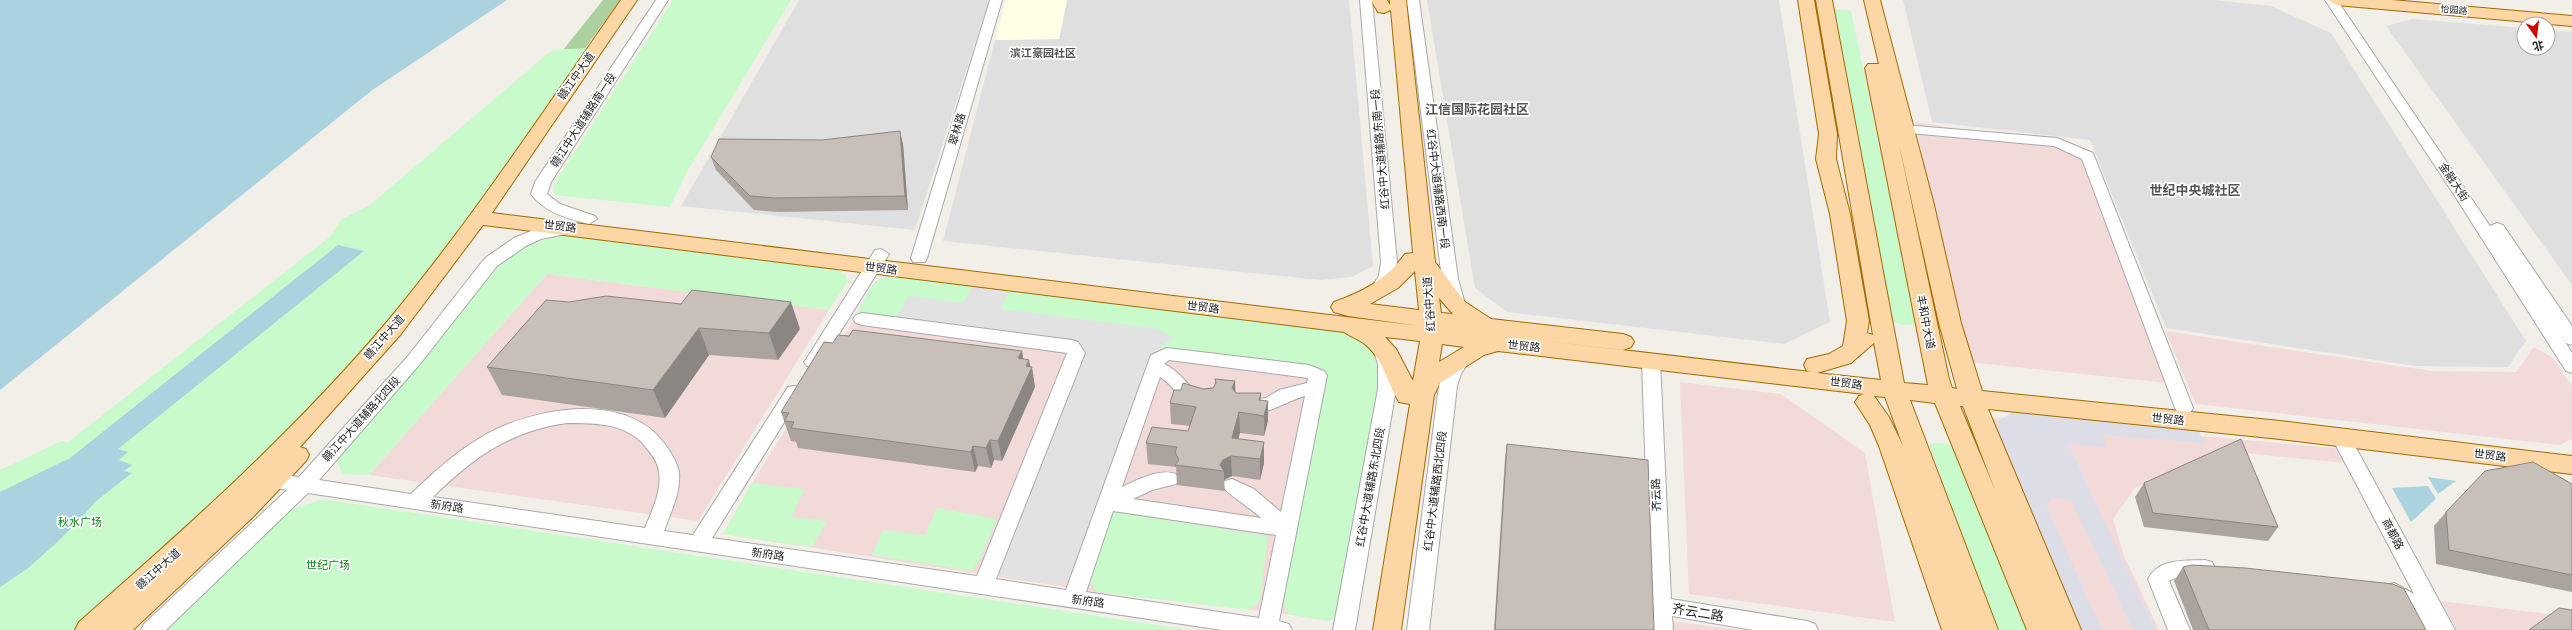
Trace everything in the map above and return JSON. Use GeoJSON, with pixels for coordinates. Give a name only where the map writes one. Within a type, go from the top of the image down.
{"type":"FeatureCollection","features":[{"type":"Feature","properties":{"kind":"main road","name":"赣江中大道"},"geometry":{"type":"LineString","coordinates":[[489,213],[629,0]]}},
{"type":"Feature","properties":{"kind":"main road","name":"赣江中大道"},"geometry":{"type":"LineString","coordinates":[[115,630],[263,479],[318,413],[397,323],[489,213],[642,0]]}},
{"type":"Feature","properties":{"kind":"main road"},"geometry":{"type":"LineString","coordinates":[[1806,0],[1828,134],[1826,159],[1840,214],[1858,321],[1854,350]]}},
{"type":"Feature","properties":{"kind":"main road","name":"怡园路"},"geometry":{"type":"LineString","coordinates":[[2336,0],[2572,21]]}},
{"type":"Feature","properties":{"kind":"main road","name":"怡园路"},"geometry":{"type":"LineString","coordinates":[[2424,0],[2572,12]]}},
{"type":"Feature","properties":{"kind":"main road","name":"红谷中大道"},"geometry":{"type":"LineString","coordinates":[[1387,630],[1423,326],[1419,262],[1390,3]]}},
{"type":"Feature","properties":{"kind":"main road"},"geometry":{"type":"LineString","coordinates":[[1864,3],[1904,129],[1950,322],[1970,391],[1987,440],[2067,630]]}},
{"type":"Feature","properties":{"kind":"main road","name":"丰和中大道"},"geometry":{"type":"LineString","coordinates":[[1864,3],[1941,388],[2041,630]]}},
{"type":"Feature","properties":{"kind":"main road"},"geometry":{"type":"LineString","coordinates":[[1822,4],[1893,382],[1984,630]]}},
{"type":"Feature","properties":{"kind":"main road","name":"世贸路"},"geometry":{"type":"LineString","coordinates":[[489,213],[1503,336],[1815,372],[2341,438],[2572,465]]}},
{"type":"Feature","properties":{"kind":"main road","name":"世贸路"},"geometry":{"type":"LineString","coordinates":[[877,260],[919,258],[1337,316]]}},
{"type":"Feature","properties":{"kind":"main road"},"geometry":{"type":"LineString","coordinates":[[1419,262],[1457,307],[1503,336],[1464,356],[1432,378],[1414,399],[1402,378],[1380,346],[1358,329],[1337,316],[1374,294],[1419,262]]}},
{"type":"Feature","properties":{"kind":"main road"},"geometry":{"type":"LineString","coordinates":[[1815,372],[1854,350],[1866,339],[1881,316]]}},
{"type":"Feature","properties":{"kind":"main road","name":"世贸路"},"geometry":{"type":"LineString","coordinates":[[1503,336],[1651,360],[1815,372]]}},
{"type":"Feature","properties":{"kind":"main road"},"geometry":{"type":"LineString","coordinates":[[1815,372],[1849,390],[1867,402],[1919,454]]}},
{"type":"Feature","properties":{"kind":"main road","name":"世贸路"},"geometry":{"type":"LineString","coordinates":[[1970,391],[2184,408],[2572,453]]}},
{"type":"Feature","properties":{"kind":"main road","name":"红谷中大道"},"geometry":{"type":"LineString","coordinates":[[1371,630],[1414,399]]}},
{"type":"Feature","properties":{"kind":"main road"},"geometry":{"type":"LineString","coordinates":[[1867,402],[1881,423],[1891,446],[1956,630]]}},
{"type":"Feature","properties":{"kind":"main road","name":"赣江中大道"},"geometry":{"type":"LineString","coordinates":[[89,630],[263,479]]}},
{"type":"Feature","properties":{"kind":"street","name":"赣江中大道辅路南一段"},"geometry":{"type":"LineString","coordinates":[[582,224],[542,200],[539,194],[543,182],[662,0]]}},
{"type":"Feature","properties":{"kind":"street","name":"翠林路"},"geometry":{"type":"LineString","coordinates":[[919,258],[996,0]]}},
{"type":"Feature","properties":{"kind":"street","name":"金融大街"},"geometry":{"type":"LineString","coordinates":[[2331,0],[2462,194],[2572,367]]}},
{"type":"Feature","properties":{"kind":"street","name":"金融大街"},"geometry":{"type":"LineString","coordinates":[[2342,0],[2572,339]]}},
{"type":"Feature","properties":{"kind":"street","name":"红谷中大道辅路东南一段"},"geometry":{"type":"LineString","coordinates":[[1374,294],[1387,276],[1389,262],[1390,3]]}},
{"type":"Feature","properties":{"kind":"street","name":"红谷中大道辅路西南一段"},"geometry":{"type":"LineString","coordinates":[[1390,3],[1457,307]]}},
{"type":"Feature","properties":{"kind":"street"},"geometry":{"type":"LineString","coordinates":[[1904,129],[2058,142],[2088,156],[2184,408]]}},
{"type":"Feature","properties":{"kind":"street","name":"赣江中大道辅路北四段"},"geometry":{"type":"LineString","coordinates":[[152,630],[303,485],[414,360],[491,262],[520,242],[538,235],[582,224]]}},
{"type":"Feature","properties":{"kind":"street"},"geometry":{"type":"LineString","coordinates":[[698,544],[877,260]]}},
{"type":"Feature","properties":{"kind":"street"},"geometry":{"type":"LineString","coordinates":[[862,319],[1072,346],[1076,353],[983,586]]}},
{"type":"Feature","properties":{"kind":"street","name":"红谷中大道辅路东北四段"},"geometry":{"type":"LineString","coordinates":[[1344,630],[1387,389],[1387,364],[1380,346]]}},
{"type":"Feature","properties":{"kind":"street"},"geometry":{"type":"LineString","coordinates":[[1073,599],[1157,359],[1167,354],[1309,371],[1318,375],[1287,529],[1274,629]]}},
{"type":"Feature","properties":{"kind":"street","name":"红谷中大道辅路西北四段"},"geometry":{"type":"LineString","coordinates":[[1418,630],[1448,386],[1452,373],[1464,356]]}},
{"type":"Feature","properties":{"kind":"street","name":"齐云路"},"geometry":{"type":"LineString","coordinates":[[1651,360],[1662,630]]}},
{"type":"Feature","properties":{"kind":"street"},"geometry":{"type":"LineString","coordinates":[[1154,367],[1170,375],[1183,391],[1195,400],[1207,402]]}},
{"type":"Feature","properties":{"kind":"street"},"geometry":{"type":"LineString","coordinates":[[1243,407],[1270,404],[1285,396],[1316,386]]}},
{"type":"Feature","properties":{"kind":"street"},"geometry":{"type":"LineString","coordinates":[[415,502],[446,471],[478,448],[507,432],[535,422],[566,417],[615,420],[633,426],[656,442],[669,471],[668,489],[652,537]]}},
{"type":"Feature","properties":{"kind":"street","name":"商都路"},"geometry":{"type":"LineString","coordinates":[[2341,438],[2444,630]]}},
{"type":"Feature","properties":{"kind":"street","name":"新府路"},"geometry":{"type":"LineString","coordinates":[[263,479],[1274,629]]}},
{"type":"Feature","properties":{"kind":"street"},"geometry":{"type":"LineString","coordinates":[[1107,503],[1148,483],[1169,479]]}},
{"type":"Feature","properties":{"kind":"street"},"geometry":{"type":"LineString","coordinates":[[1232,486],[1254,498],[1266,513],[1287,529]]}},
{"type":"Feature","properties":{"kind":"street"},"geometry":{"type":"LineString","coordinates":[[1107,503],[1287,529]]}},
{"type":"Feature","properties":{"kind":"street"},"geometry":{"type":"LineString","coordinates":[[2179,630],[2158,579],[2167,571],[2199,568],[2222,570]]}},
{"type":"Feature","properties":{"kind":"street"},"geometry":{"type":"LineString","coordinates":[[2373,587],[2393,591],[2416,607],[2429,630]]}},
{"type":"Feature","properties":{"kind":"street","name":"齐云二路"},"geometry":{"type":"LineString","coordinates":[[1661,606],[1807,630]]}},
{"type":"Feature","properties":{"kind":"shaded area"},"geometry":{"type":"Polygon","coordinates":[[[799,0],[989,0],[915,230],[681,206],[799,0]]]}},
{"type":"Feature","properties":{"kind":"shaded area"},"geometry":{"type":"Polygon","coordinates":[[[1006,0],[1067,0],[1059,39],[995,40],[1006,0]]]}},
{"type":"Feature","properties":{"kind":"shaded area"},"geometry":{"type":"Polygon","coordinates":[[[1067,0],[1349,0],[1373,266],[1352,277],[1320,280],[943,241],[995,40],[1059,39],[1067,0]]]}},
{"type":"Feature","properties":{"kind":"shaded area"},"geometry":{"type":"Polygon","coordinates":[[[1427,0],[1779,0],[1830,322],[1784,344],[1507,312],[1475,288],[1427,0]]]}},
{"type":"Feature","properties":{"kind":"shaded area"},"geometry":{"type":"Polygon","coordinates":[[[1903,0],[2213,0],[2271,6],[2331,33],[2526,341],[2508,367],[2415,366],[2166,328],[2090,140],[1932,122],[1903,0]]]}},
{"type":"Feature","properties":{"kind":"shaded area"},"geometry":{"type":"Polygon","coordinates":[[[2413,19],[2516,27],[2516,56],[2556,56],[2556,31],[2572,32],[2572,285],[2386,26],[2413,19]]]}},
{"type":"Feature","properties":{"kind":"shaded area"},"geometry":{"type":"Polygon","coordinates":[[[1915,122],[2057,144],[2086,157],[2167,383],[1967,362],[1915,122]]]}},
{"type":"Feature","properties":{"kind":"shaded area"},"geometry":{"type":"Polygon","coordinates":[[[547,274],[829,310],[698,521],[369,475],[547,274]]]}},
{"type":"Feature","properties":{"kind":"shaded area"},"geometry":{"type":"Polygon","coordinates":[[[886,275],[1344,328],[1330,621],[1287,614],[1097,592],[723,534],[752,483],[846,333],[875,282],[886,275]]]}},
{"type":"Feature","properties":{"kind":"shaded area"},"geometry":{"type":"Polygon","coordinates":[[[976,279],[1013,284],[1000,309],[1158,329],[1173,337],[1149,357],[1071,578],[1057,585],[1002,575],[998,566],[1086,351],[1082,344],[895,319],[909,296],[963,303],[976,279]]]}},
{"type":"Feature","properties":{"kind":"shaded area"},"geometry":{"type":"Polygon","coordinates":[[[2165,331],[2432,371],[2516,372],[2534,347],[2553,358],[2572,387],[2572,439],[2560,445],[2196,404],[2165,331]]]}},
{"type":"Feature","properties":{"kind":"shaded area"},"geometry":{"type":"Polygon","coordinates":[[[1680,382],[1781,394],[1865,453],[1895,622],[1689,594],[1680,382]]]}},
{"type":"Feature","properties":{"kind":"shaded area"},"geometry":{"type":"Polygon","coordinates":[[[2014,411],[2197,428],[2205,443],[2103,435],[2107,447],[2068,444],[2156,630],[2133,630],[2071,500],[2051,498],[2047,507],[2099,624],[2106,630],[2078,630],[1995,436],[2000,420],[2014,411]]]}},
{"type":"Feature","properties":{"kind":"shaded area"},"geometry":{"type":"Polygon","coordinates":[[[1985,417],[2335,448],[2344,463],[2224,451],[2135,488],[2113,519],[2124,556],[2159,630],[2074,630],[1985,417]]]}},
{"type":"Feature","properties":{"kind":"shaded area"},"geometry":{"type":"Polygon","coordinates":[[[2441,601],[2572,617],[2572,630],[2457,630],[2441,601]]]}},
{"type":"Feature","properties":{"kind":"shaded area"},"geometry":{"type":"Polygon","coordinates":[[[1657,619],[1739,630],[1657,630],[1657,619]]]}},
{"type":"Feature","properties":{"kind":"green space"},"geometry":{"type":"Polygon","coordinates":[[[603,0],[620,0],[529,126],[559,55],[603,0]]]}},
{"type":"Feature","properties":{"kind":"green space"},"geometry":{"type":"Polygon","coordinates":[[[673,0],[791,0],[688,170],[670,207],[554,195],[554,184],[673,0]]]}},
{"type":"Feature","properties":{"kind":"green space"},"geometry":{"type":"Polygon","coordinates":[[[1834,9],[1851,11],[1916,323],[1909,325],[1903,325],[1890,320],[1834,9]]]}},
{"type":"Feature","properties":{"kind":"green space","name":"秋水广场"},"geometry":{"type":"Polygon","coordinates":[[[587,48],[438,261],[320,399],[210,509],[77,630],[0,630],[0,470],[62,441],[67,443],[331,236],[341,220],[370,205],[552,50],[587,48]]]}},
{"type":"Feature","properties":{"kind":"green space"},"geometry":{"type":"Polygon","coordinates":[[[562,234],[836,269],[846,276],[848,281],[829,310],[547,274],[369,475],[343,474],[335,457],[499,260],[512,251],[562,234]]]}},
{"type":"Feature","properties":{"kind":"green space"},"geometry":{"type":"Polygon","coordinates":[[[895,274],[1326,324],[1361,336],[1383,362],[1339,616],[1330,621],[1287,614],[1283,600],[1327,374],[1321,368],[1158,349],[1149,357],[1057,585],[1002,575],[998,566],[1086,351],[1082,344],[857,313],[876,283],[887,276],[895,274]]]}},
{"type":"Feature","properties":{"kind":"green space"},"geometry":{"type":"Polygon","coordinates":[[[1940,443],[1953,446],[2026,630],[1998,630],[1929,444],[1940,443]]]}},
{"type":"Feature","properties":{"kind":"green space"},"geometry":{"type":"Polygon","coordinates":[[[752,483],[805,489],[791,517],[827,521],[812,547],[723,534],[752,483]]]}},
{"type":"Feature","properties":{"kind":"green space","name":"世纪广场"},"geometry":{"type":"Polygon","coordinates":[[[322,499],[1190,630],[161,630],[284,512],[322,499]]]}},
{"type":"Feature","properties":{"kind":"green space"},"geometry":{"type":"Polygon","coordinates":[[[937,508],[997,519],[980,559],[972,571],[872,555],[883,530],[925,535],[937,508]]]}},
{"type":"Feature","properties":{"kind":"green space"},"geometry":{"type":"Polygon","coordinates":[[[1112,512],[1268,536],[1260,601],[1248,610],[1097,592],[1087,577],[1112,512]]]}},
{"type":"Feature","properties":{"kind":"water"},"geometry":{"type":"Polygon","coordinates":[[[0,0],[507,0],[371,91],[0,390],[0,0]]]}},
{"type":"Feature","properties":{"kind":"water"},"geometry":{"type":"Polygon","coordinates":[[[338,245],[364,251],[118,449],[128,452],[119,460],[132,465],[124,471],[132,473],[95,502],[79,521],[27,569],[0,587],[0,492],[70,458],[338,245]]]}},
{"type":"Feature","properties":{"kind":"water"},"geometry":{"type":"Polygon","coordinates":[[[2428,477],[2456,481],[2438,494],[2428,477]]]}},
{"type":"Feature","properties":{"kind":"water"},"geometry":{"type":"Polygon","coordinates":[[[2428,486],[2436,499],[2411,522],[2392,488],[2428,486]]]}},
{"type":"Feature","properties":{"kind":"building"},"geometry":{"type":"Polygon","coordinates":[[[900,131],[905,196],[775,198],[750,196],[711,157],[719,139],[822,140],[900,131]]]}},
{"type":"Feature","properties":{"kind":"building"},"geometry":{"type":"Polygon","coordinates":[[[692,290],[791,302],[769,333],[699,328],[653,390],[487,367],[546,300],[569,302],[606,296],[681,304],[692,290]]]}},
{"type":"Feature","properties":{"kind":"building"},"geometry":{"type":"Polygon","coordinates":[[[853,330],[1022,351],[1018,358],[1029,360],[1026,366],[1032,367],[998,441],[990,440],[986,448],[973,446],[971,452],[791,428],[794,422],[784,421],[789,413],[781,412],[824,342],[833,343],[838,335],[849,336],[853,330]]]}},
{"type":"Feature","properties":{"kind":"building"},"geometry":{"type":"Polygon","coordinates":[[[1215,379],[1235,381],[1232,388],[1236,393],[1261,393],[1259,400],[1268,401],[1264,416],[1239,412],[1232,438],[1264,442],[1260,459],[1231,456],[1223,460],[1220,465],[1224,471],[1175,465],[1179,460],[1175,452],[1177,447],[1146,443],[1152,427],[1188,431],[1196,407],[1170,403],[1174,390],[1181,390],[1183,383],[1203,389],[1213,388],[1216,383],[1215,379]]]}},
{"type":"Feature","properties":{"kind":"building"},"geometry":{"type":"Polygon","coordinates":[[[2241,439],[2278,527],[2153,513],[2144,483],[2241,439]]]}},
{"type":"Feature","properties":{"kind":"building"},"geometry":{"type":"Polygon","coordinates":[[[1507,444],[1648,460],[1654,630],[1495,630],[1507,444]]]}},
{"type":"Feature","properties":{"kind":"building"},"geometry":{"type":"Polygon","coordinates":[[[2533,462],[2572,484],[2572,575],[2449,550],[2446,512],[2485,471],[2533,462]]]}},
{"type":"Feature","properties":{"kind":"building"},"geometry":{"type":"Polygon","coordinates":[[[2192,565],[2245,568],[2393,584],[2404,589],[2426,630],[2209,630],[2183,567],[2192,565]]]}},
{"type":"Feature","properties":{"kind":"building"},"geometry":{"type":"Polygon","coordinates":[[[2559,608],[2572,610],[2572,630],[2529,630],[2559,608]]]}},
{"type":"Feature","properties":{"kind":"district","name":"滨江豪园社区"},"geometry":{"type":"Point","coordinates":[1043,53]}},
{"type":"Feature","properties":{"kind":"district","name":"江信国际花园社区"},"geometry":{"type":"Point","coordinates":[1477,109]}},
{"type":"Feature","properties":{"kind":"district","name":"世纪中央城社区"},"geometry":{"type":"Point","coordinates":[2195,190]}}]}
